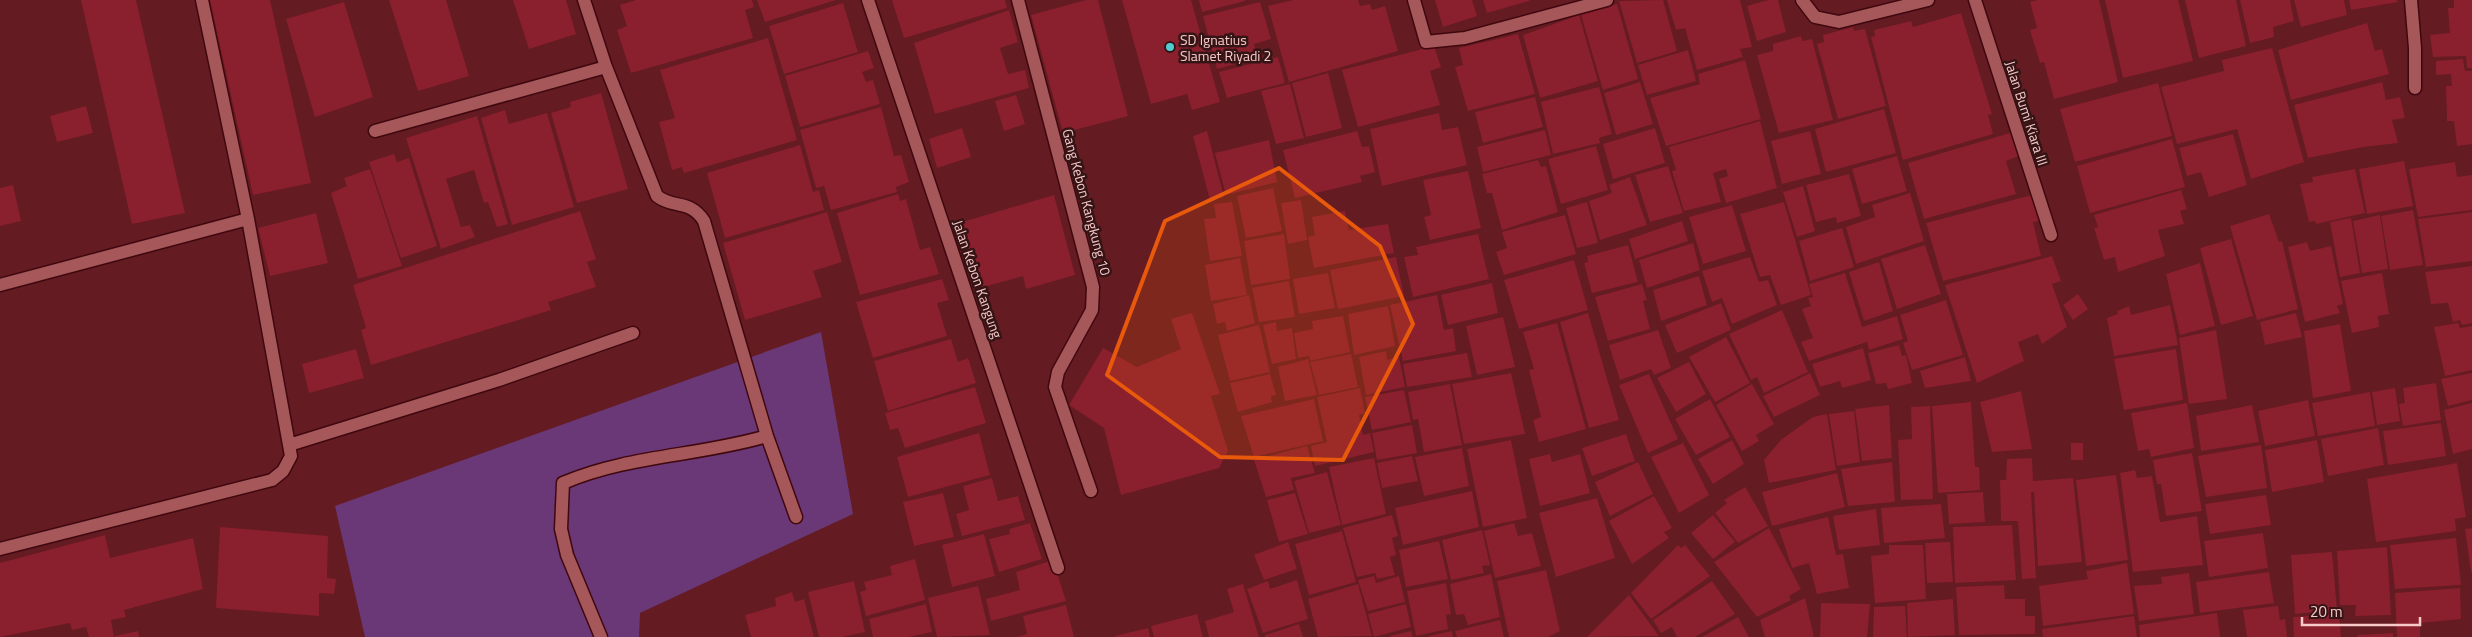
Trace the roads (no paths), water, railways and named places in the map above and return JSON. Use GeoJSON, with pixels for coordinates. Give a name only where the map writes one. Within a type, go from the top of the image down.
{"type":"FeatureCollection","features":[{"type":"Feature","properties":{"kind":"street"},"geometry":{"type":"LineString","coordinates":[[0,549],[272,480],[283,472],[292,456],[248,219],[202,0]]}},
{"type":"Feature","properties":{"kind":"street"},"geometry":{"type":"LineString","coordinates":[[584,0],[606,67],[657,196],[661,200],[691,207],[704,221],[767,436],[796,517]]}},
{"type":"Feature","properties":{"kind":"street","name":"Jalan Kebon Kangung"},"geometry":{"type":"LineString","coordinates":[[868,0],[1058,568]]}},
{"type":"Feature","properties":{"kind":"street","name":"Gang Kebon Kangkung 10"},"geometry":{"type":"LineString","coordinates":[[1018,0],[1093,287],[1092,310],[1058,372],[1054,387],[1091,492]]}},
{"type":"Feature","properties":{"kind":"street"},"geometry":{"type":"LineString","coordinates":[[1414,0],[1426,42],[1465,38],[1608,0]]}},
{"type":"Feature","properties":{"kind":"street"},"geometry":{"type":"LineString","coordinates":[[1803,2],[1815,18],[1839,22],[1928,0]]}},
{"type":"Feature","properties":{"kind":"street","name":"Jalan Bumi Kiara III"},"geometry":{"type":"LineString","coordinates":[[1975,0],[2051,235]]}},
{"type":"Feature","properties":{"kind":"street"},"geometry":{"type":"LineString","coordinates":[[2411,0],[2415,48],[2415,88]]}},
{"type":"Feature","properties":{"kind":"street"},"geometry":{"type":"LineString","coordinates":[[375,131],[606,67]]}},
{"type":"Feature","properties":{"kind":"street"},"geometry":{"type":"LineString","coordinates":[[0,286],[248,219]]}},
{"type":"Feature","properties":{"kind":"street"},"geometry":{"type":"LineString","coordinates":[[289,445],[499,380],[633,333]]}},
{"type":"Feature","properties":{"kind":"street"},"geometry":{"type":"LineString","coordinates":[[601,637],[567,555],[561,529],[564,483],[583,475],[627,463],[767,436]]}},
{"type":"Feature","properties":{"kind":"place","name":"SD Ignatius Slamet Riyadi 2"},"geometry":{"type":"Point","coordinates":[1170,47]}}]}
